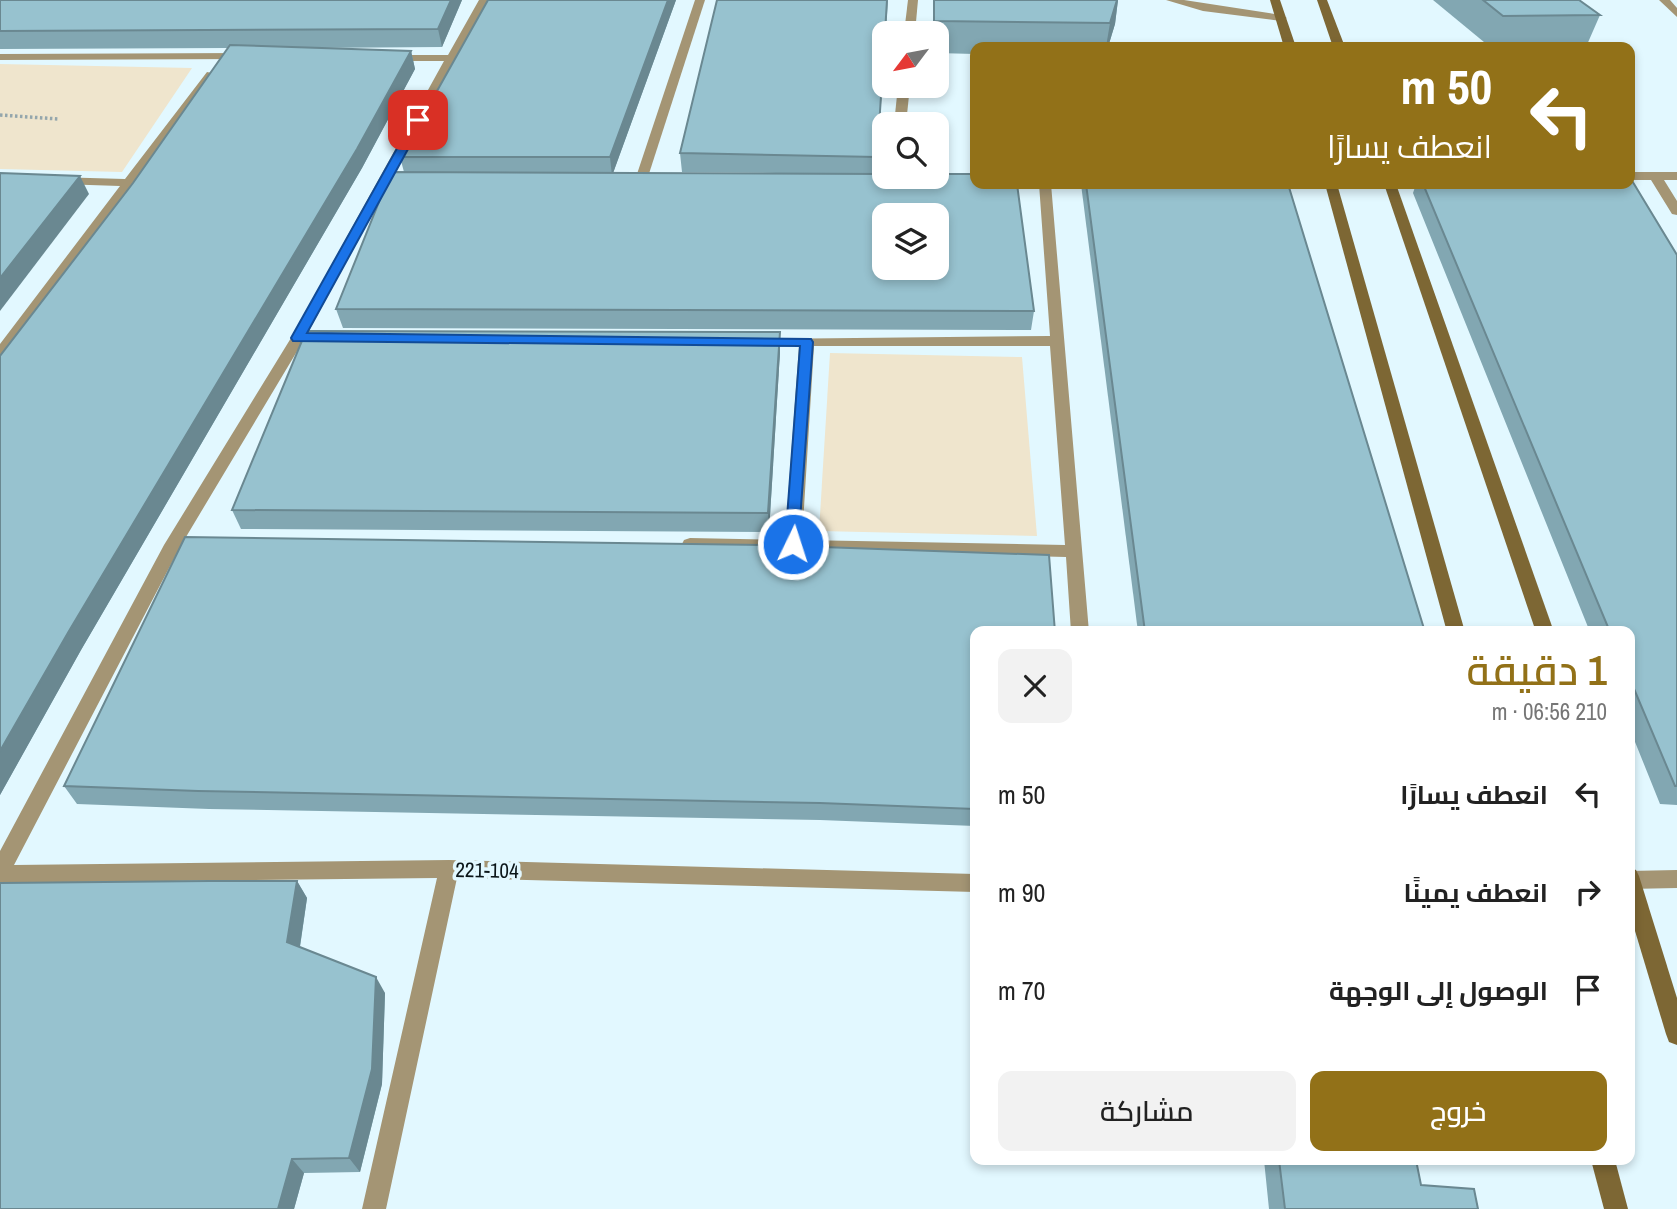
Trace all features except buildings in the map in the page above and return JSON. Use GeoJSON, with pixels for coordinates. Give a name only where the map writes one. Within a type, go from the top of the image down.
{"type":"FeatureCollection","features":[{"type":"Feature","properties":{"kind":"street"},"geometry":{"type":"LineString","coordinates":[[0,873],[179,545],[305,338],[391,182],[452,58],[484,0]]}},
{"type":"Feature","properties":{"kind":"street"},"geometry":{"type":"LineString","coordinates":[[640,182],[700,0]]}},
{"type":"Feature","properties":{"kind":"street"},"geometry":{"type":"LineString","coordinates":[[911,21],[913,0]]}},
{"type":"Feature","properties":{"kind":"street"},"geometry":{"type":"LineString","coordinates":[[1171,0],[1203,8],[1281,18]]}},
{"type":"Feature","properties":{"kind":"street"},"geometry":{"type":"LineString","coordinates":[[1275,0],[1288,42]]}},
{"type":"Feature","properties":{"kind":"street"},"geometry":{"type":"LineString","coordinates":[[1322,0],[1337,42]]}},
{"type":"Feature","properties":{"kind":"street"},"geometry":{"type":"LineString","coordinates":[[1664,0],[1677,14]]}},
{"type":"Feature","properties":{"kind":"street"},"geometry":{"type":"LineString","coordinates":[[0,354],[225,56]]}},
{"type":"Feature","properties":{"kind":"street"},"geometry":{"type":"LineString","coordinates":[[0,57],[252,56]]}},
{"type":"Feature","properties":{"kind":"street"},"geometry":{"type":"LineString","coordinates":[[372,57],[452,58]]}},
{"type":"Feature","properties":{"kind":"street"},"geometry":{"type":"LineString","coordinates":[[1635,176],[1677,176]]}},
{"type":"Feature","properties":{"kind":"street"},"geometry":{"type":"LineString","coordinates":[[1655,176],[1677,211]]}},
{"type":"Feature","properties":{"kind":"street"},"geometry":{"type":"LineString","coordinates":[[39,180],[129,183]]}},
{"type":"Feature","properties":{"kind":"street"},"geometry":{"type":"LineString","coordinates":[[1045,189],[1079,626]]}},
{"type":"Feature","properties":{"kind":"street"},"geometry":{"type":"LineString","coordinates":[[1332,189],[1454,626]]}},
{"type":"Feature","properties":{"kind":"street"},"geometry":{"type":"LineString","coordinates":[[1392,189],[1543,626]]}},
{"type":"Feature","properties":{"kind":"street"},"geometry":{"type":"LineString","coordinates":[[738,342],[1058,341]]}},
{"type":"Feature","properties":{"kind":"street"},"geometry":{"type":"LineString","coordinates":[[793,544],[807,342]]}},
{"type":"Feature","properties":{"kind":"street"},"geometry":{"type":"LineString","coordinates":[[669,544],[793,544],[1073,551]]}},
{"type":"Feature","properties":{"kind":"street"},"geometry":{"type":"LineString","coordinates":[[374,1209],[449,869]]}},
{"type":"Feature","properties":{"kind":"street","name":"221-104"},"geometry":{"type":"LineString","coordinates":[[0,873],[449,869],[970,883]]}},
{"type":"Feature","properties":{"kind":"street"},"geometry":{"type":"LineString","coordinates":[[1635,878],[1677,879]]}},
{"type":"Feature","properties":{"kind":"street"},"geometry":{"type":"LineString","coordinates":[[1635,895],[1677,1034]]}},
{"type":"Feature","properties":{"kind":"street"},"geometry":{"type":"LineString","coordinates":[[1604,1165],[1616,1209]]}},
{"type":"Feature","properties":{"kind":"path"},"geometry":{"type":"LineString","coordinates":[[0,115],[58,119]]}},
{"type":"Feature","properties":{"kind":"shaded area"},"geometry":{"type":"Polygon","coordinates":[[[0,64],[192,68],[122,172],[0,169],[0,64]]]}},
{"type":"Feature","properties":{"kind":"shaded area"},"geometry":{"type":"Polygon","coordinates":[[[830,353],[1022,357],[1037,536],[819,531],[830,353]]]}},
{"type":"Feature","properties":{"kind":"route"},"geometry":{"type":"LineString","coordinates":[[418,120],[298,338],[807,342],[793,544]]}}]}
